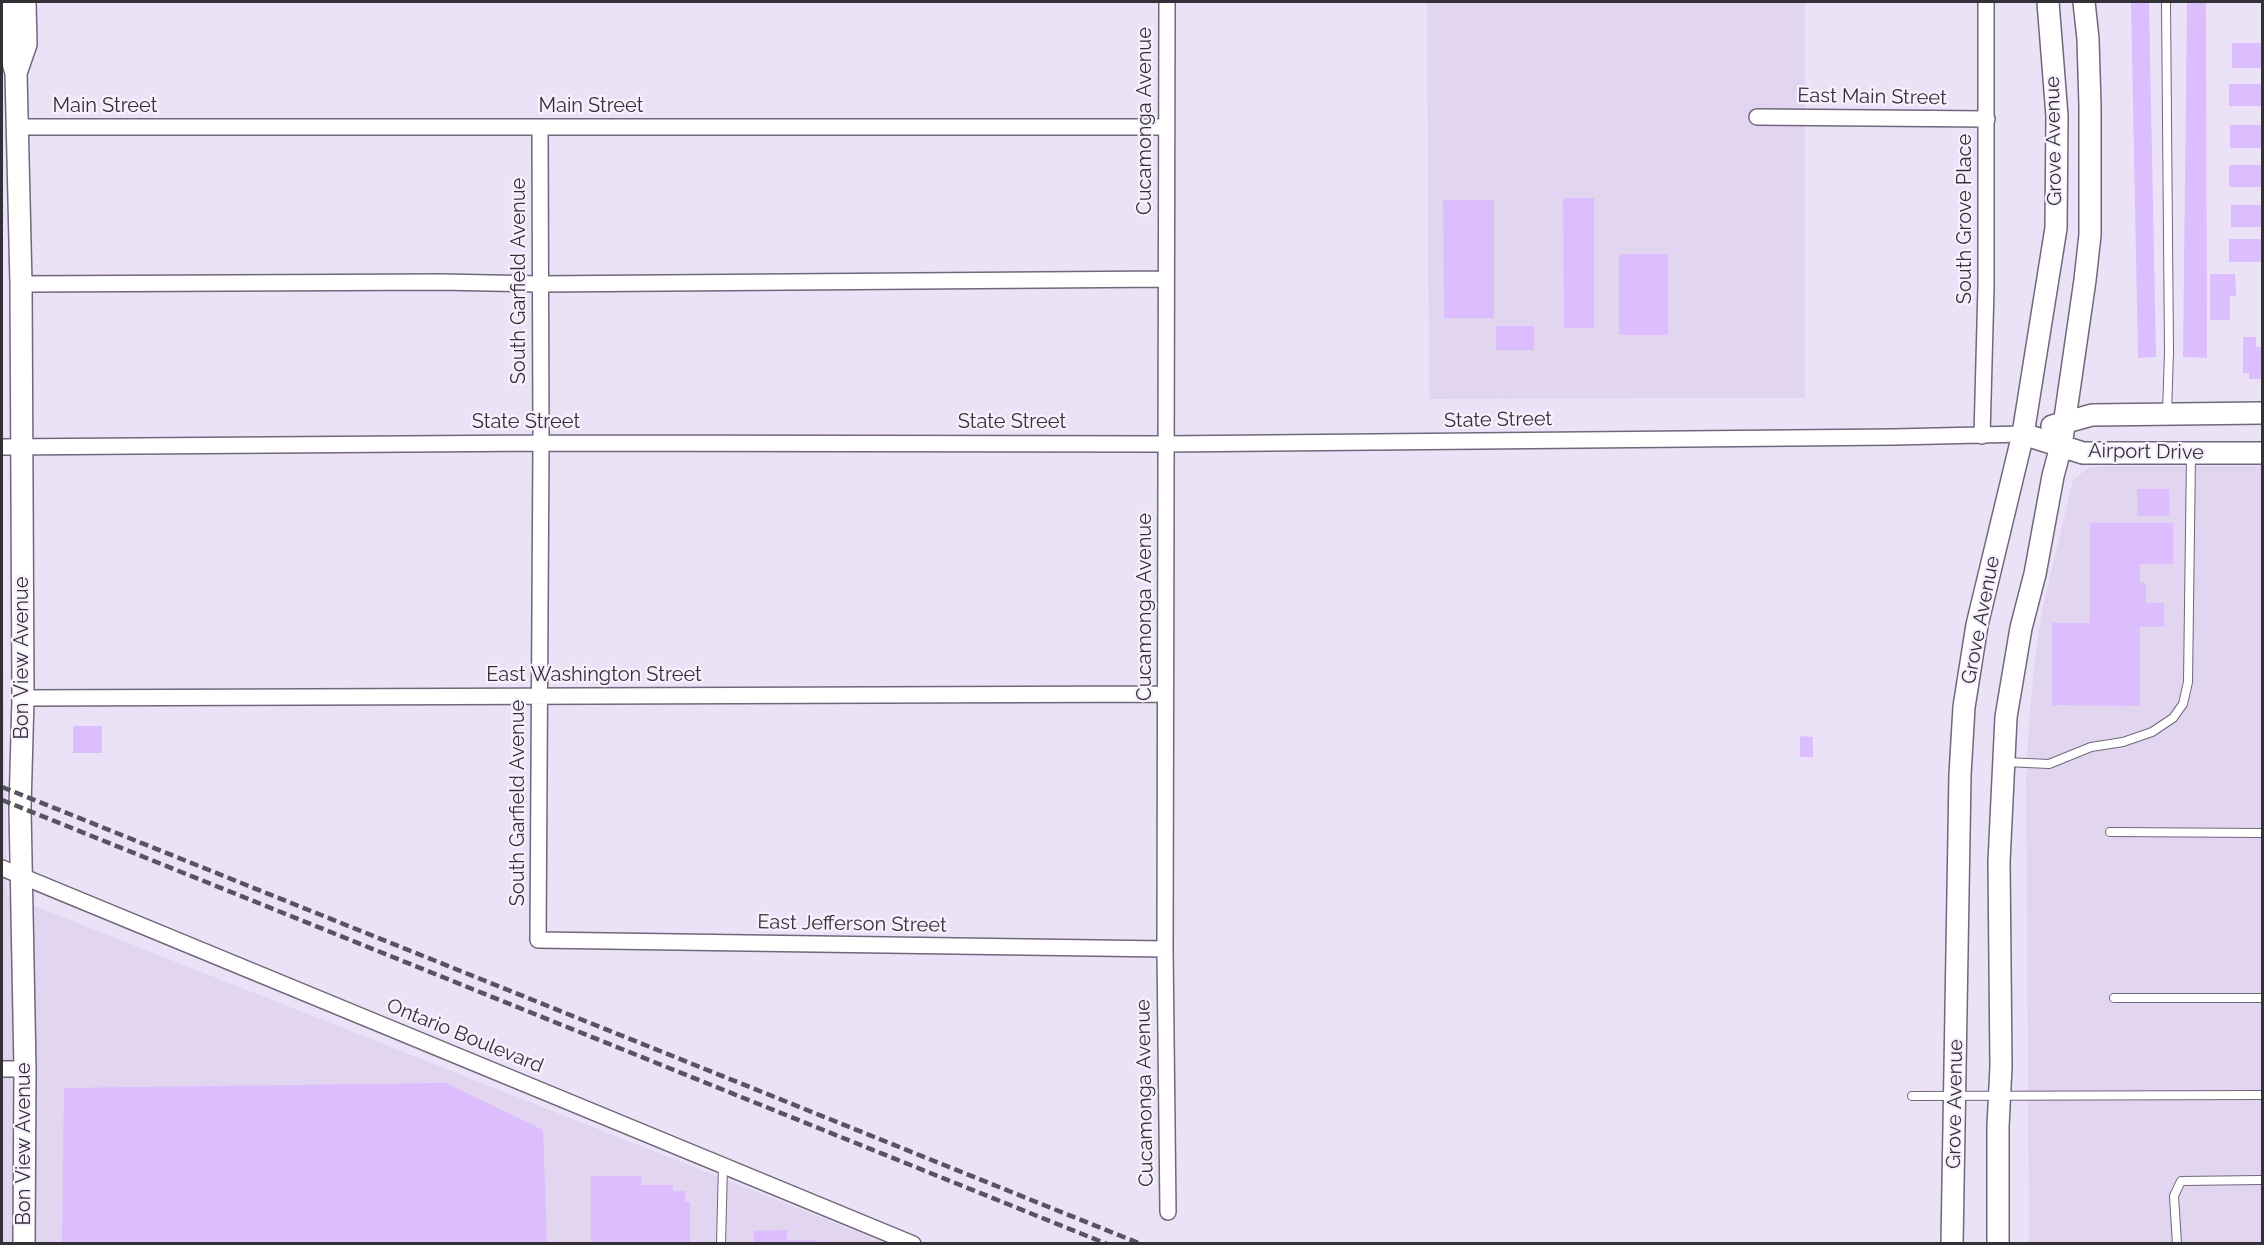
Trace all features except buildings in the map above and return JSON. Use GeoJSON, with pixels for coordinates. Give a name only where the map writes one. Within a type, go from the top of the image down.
{"type":"FeatureCollection","features":[{"type":"Feature","properties":{"kind":"main road","name":"Bon View Avenue"},"geometry":{"type":"LineString","coordinates":[[8,2],[8,45],[16,73],[21,284],[11,448],[23,698],[20,795],[25,1069],[24,1244]]}},
{"type":"Feature","properties":{"kind":"main road","name":"Bon View Avenue"},"geometry":{"type":"LineString","coordinates":[[16,73],[26,44],[25,2]]}},
{"type":"Feature","properties":{"kind":"main road","name":"Grove Avenue"},"geometry":{"type":"LineString","coordinates":[[1952,1244],[1960,775],[1964,707],[1977,625],[2023,434],[2056,228],[2057,116],[2048,2]]}},
{"type":"Feature","properties":{"kind":"main road","name":"Grove Avenue"},"geometry":{"type":"LineString","coordinates":[[1998,1244],[1998,1126],[2001,1096],[2000,862],[2006,717],[2021,628],[2036,574],[2052,476],[2061,446],[2090,235],[2091,106],[2084,2]]}},
{"type":"Feature","properties":{"kind":"main road","name":"Airport Drive"},"geometry":{"type":"LineString","coordinates":[[2023,434],[2092,415],[2262,413]]}},
{"type":"Feature","properties":{"kind":"main road","name":"Airport Drive"},"geometry":{"type":"LineString","coordinates":[[2023,434],[2083,453],[2262,453]]}},
{"type":"Feature","properties":{"kind":"street","name":"Cucamonga Avenue"},"geometry":{"type":"LineString","coordinates":[[1167,2],[1165,694],[1167,1212]]}},
{"type":"Feature","properties":{"kind":"street","name":"South Grove Place"},"geometry":{"type":"LineString","coordinates":[[1982,436],[1987,119],[1986,2]]}},
{"type":"Feature","properties":{"kind":"street","name":"East Main Street"},"geometry":{"type":"LineString","coordinates":[[1757,117],[1987,119]]}},
{"type":"Feature","properties":{"kind":"street","name":"Main Street"},"geometry":{"type":"LineString","coordinates":[[17,127],[1166,127]]}},
{"type":"Feature","properties":{"kind":"street","name":"South Garfield Avenue"},"geometry":{"type":"LineString","coordinates":[[538,940],[540,127]]}},
{"type":"Feature","properties":{"kind":"street"},"geometry":{"type":"LineString","coordinates":[[21,284],[441,282],[540,284],[1166,279]]}},
{"type":"Feature","properties":{"kind":"street","name":"State Street"},"geometry":{"type":"LineString","coordinates":[[11,448],[540,443],[1166,444],[2023,434]]}},
{"type":"Feature","properties":{"kind":"street","name":"East Washington Street"},"geometry":{"type":"LineString","coordinates":[[23,698],[1165,694]]}},
{"type":"Feature","properties":{"kind":"street","name":"Ontario Boulevard"},"geometry":{"type":"LineString","coordinates":[[2,868],[913,1244]]}},
{"type":"Feature","properties":{"kind":"street","name":"East Jefferson Street"},"geometry":{"type":"LineString","coordinates":[[538,940],[1165,949]]}},
{"type":"Feature","properties":{"kind":"street"},"geometry":{"type":"LineString","coordinates":[[2,1069],[25,1069]]}},
{"type":"Feature","properties":{"kind":"lane"},"geometry":{"type":"LineString","coordinates":[[2166,2],[2169,352],[2167,414]]}},
{"type":"Feature","properties":{"kind":"lane"},"geometry":{"type":"LineString","coordinates":[[2004,762],[2049,764],[2091,747],[2123,742],[2152,732],[2173,718],[2183,704],[2188,682],[2192,453]]}},
{"type":"Feature","properties":{"kind":"lane"},"geometry":{"type":"LineString","coordinates":[[2110,832],[2262,833]]}},
{"type":"Feature","properties":{"kind":"lane"},"geometry":{"type":"LineString","coordinates":[[2114,998],[2262,998]]}},
{"type":"Feature","properties":{"kind":"lane"},"geometry":{"type":"LineString","coordinates":[[1912,1096],[2262,1095]]}},
{"type":"Feature","properties":{"kind":"lane"},"geometry":{"type":"LineString","coordinates":[[721,1244],[723,1165]]}},
{"type":"Feature","properties":{"kind":"lane"},"geometry":{"type":"LineString","coordinates":[[2177,1244],[2174,1196],[2181,1181],[2262,1180]]}},
{"type":"Feature","properties":{"kind":"shaded area"},"geometry":{"type":"Polygon","coordinates":[[[1427,2],[1805,2],[1805,398],[1429,399],[1427,2]]]}},
{"type":"Feature","properties":{"kind":"shaded area"},"geometry":{"type":"Polygon","coordinates":[[[2099,466],[2262,466],[2262,1243],[2029,1244],[2026,773],[2030,709],[2043,606],[2073,480],[2088,468],[2099,466]]]}},
{"type":"Feature","properties":{"kind":"shaded area"},"geometry":{"type":"Polygon","coordinates":[[[2,573],[7,895],[886,1243],[2,1243],[2,573]]]}},
{"type":"Feature","properties":{"kind":"railway"},"geometry":{"type":"LineString","coordinates":[[2,787],[1141,1244]]}},
{"type":"Feature","properties":{"kind":"railway"},"geometry":{"type":"LineString","coordinates":[[2,800],[1107,1244]]}}]}
